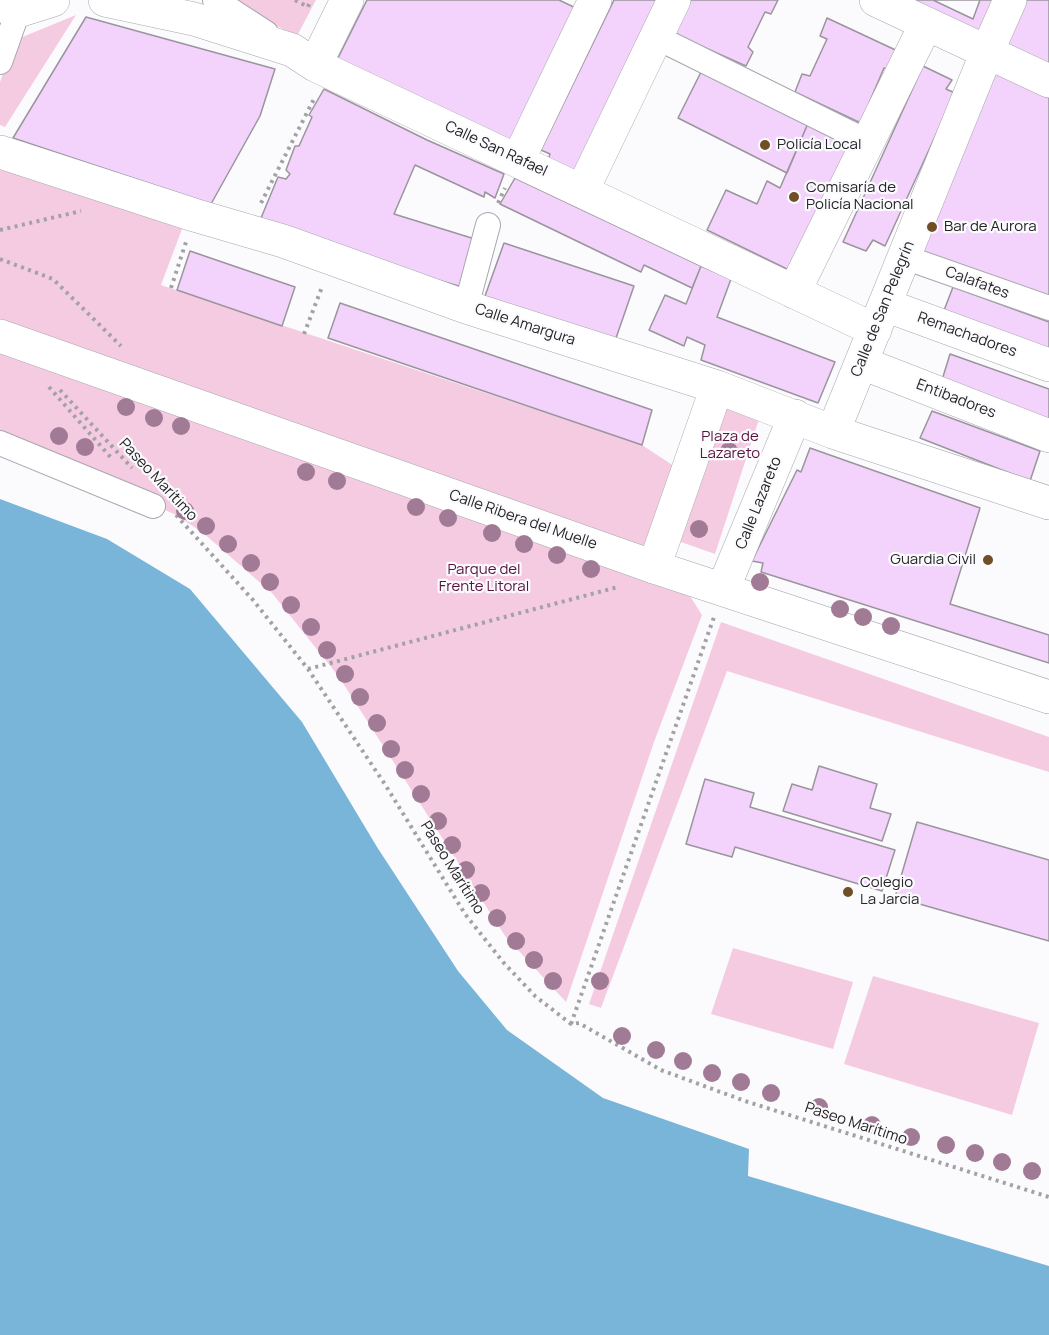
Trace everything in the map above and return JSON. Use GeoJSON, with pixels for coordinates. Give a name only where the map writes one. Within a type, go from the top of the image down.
{"type":"FeatureCollection","features":[{"type":"Feature","properties":{"kind":"street"},"geometry":{"type":"LineString","coordinates":[[0,62],[9,8],[53,0]]}},
{"type":"Feature","properties":{"kind":"street","name":"Calle San Rafael"},"geometry":{"type":"LineString","coordinates":[[105,0],[194,19],[583,189],[794,292],[880,317]]}},
{"type":"Feature","properties":{"kind":"street"},"geometry":{"type":"LineString","coordinates":[[215,0],[309,68],[347,0]]}},
{"type":"Feature","properties":{"kind":"street"},"geometry":{"type":"LineString","coordinates":[[583,189],[674,0]]}},
{"type":"Feature","properties":{"kind":"street"},"geometry":{"type":"LineString","coordinates":[[876,0],[1049,81]]}},
{"type":"Feature","properties":{"kind":"street","name":"Calle de San Pelegrín"},"geometry":{"type":"LineString","coordinates":[[833,432],[987,51],[1010,0]]}},
{"type":"Feature","properties":{"kind":"street"},"geometry":{"type":"LineString","coordinates":[[518,160],[590,2]]}},
{"type":"Feature","properties":{"kind":"street"},"geometry":{"type":"LineString","coordinates":[[794,292],[926,24]]}},
{"type":"Feature","properties":{"kind":"street"},"geometry":{"type":"LineString","coordinates":[[656,38],[868,141]]}},
{"type":"Feature","properties":{"kind":"street","name":"Calle Amargura"},"geometry":{"type":"LineString","coordinates":[[0,152],[194,215],[283,241],[466,307],[717,387],[833,432],[1046,493]]}},
{"type":"Feature","properties":{"kind":"street"},"geometry":{"type":"LineString","coordinates":[[466,307],[488,225]]}},
{"type":"Feature","properties":{"kind":"street","name":"Calafates"},"geometry":{"type":"LineString","coordinates":[[904,257],[1049,308]]}},
{"type":"Feature","properties":{"kind":"street","name":"Remachadores"},"geometry":{"type":"LineString","coordinates":[[880,317],[1049,365]]}},
{"type":"Feature","properties":{"kind":"street","name":"Calle Ribera del Muelle"},"geometry":{"type":"LineString","coordinates":[[0,336],[654,567],[1049,697]]}},
{"type":"Feature","properties":{"kind":"street","name":"Entibadores"},"geometry":{"type":"LineString","coordinates":[[862,363],[1049,436]]}},
{"type":"Feature","properties":{"kind":"street"},"geometry":{"type":"LineString","coordinates":[[654,567],[717,387]]}},
{"type":"Feature","properties":{"kind":"street","name":"Calle Lazareto"},"geometry":{"type":"LineString","coordinates":[[723,589],[795,416]]}},
{"type":"Feature","properties":{"kind":"street"},"geometry":{"type":"LineString","coordinates":[[0,443],[163,510]]}},
{"type":"Feature","properties":{"kind":"path"},"geometry":{"type":"LineString","coordinates":[[295,0],[308,7],[311,0]]}},
{"type":"Feature","properties":{"kind":"path"},"geometry":{"type":"LineString","coordinates":[[272,182],[309,68]]}},
{"type":"Feature","properties":{"kind":"path"},"geometry":{"type":"LineString","coordinates":[[0,230],[87,209]]}},
{"type":"Feature","properties":{"kind":"path"},"geometry":{"type":"LineString","coordinates":[[171,288],[194,215]]}},
{"type":"Feature","properties":{"kind":"path"},"geometry":{"type":"LineString","coordinates":[[0,259],[53,279],[122,347]]}},
{"type":"Feature","properties":{"kind":"path"},"geometry":{"type":"LineString","coordinates":[[304,334],[334,259]]}},
{"type":"Feature","properties":{"kind":"path","name":"Paseo Marítimo"},"geometry":{"type":"LineString","coordinates":[[50,378],[135,472]]}},
{"type":"Feature","properties":{"kind":"path"},"geometry":{"type":"LineString","coordinates":[[47,384],[115,462]]}},
{"type":"Feature","properties":{"kind":"path","name":"Paseo Marítimo"},"geometry":{"type":"LineString","coordinates":[[163,510],[253,600],[308,669],[387,786],[465,914],[502,962],[535,996],[571,1024],[579,1023],[661,1070],[745,1101],[1049,1197]]}},
{"type":"Feature","properties":{"kind":"path"},"geometry":{"type":"LineString","coordinates":[[308,669],[622,586]]}},
{"type":"Feature","properties":{"kind":"path"},"geometry":{"type":"LineString","coordinates":[[571,1024],[723,589]]}},
{"type":"Feature","properties":{"kind":"green space"},"geometry":{"type":"Polygon","coordinates":[[[225,0],[316,0],[297,36],[225,0]]]}},
{"type":"Feature","properties":{"kind":"green space"},"geometry":{"type":"Polygon","coordinates":[[[76,15],[5,127],[0,125],[0,82],[15,40],[76,15]]]}},
{"type":"Feature","properties":{"kind":"green space","name":"Parque del Frente Litoral"},"geometry":{"type":"Polygon","coordinates":[[[0,167],[182,229],[161,285],[642,445],[677,468],[654,539],[702,615],[654,742],[566,1002],[505,936],[339,677],[272,593],[202,532],[174,514],[0,438],[0,167]]]}},
{"type":"Feature","properties":{"kind":"green space","name":"Plaza de Lazareto"},"geometry":{"type":"Polygon","coordinates":[[[722,404],[760,416],[715,554],[678,541],[722,404]]]}},
{"type":"Feature","properties":{"kind":"green space"},"geometry":{"type":"Polygon","coordinates":[[[721,622],[1049,737],[1049,772],[727,671],[601,1008],[589,1004],[721,622]]]}},
{"type":"Feature","properties":{"kind":"green space"},"geometry":{"type":"Polygon","coordinates":[[[733,948],[853,982],[833,1049],[711,1014],[733,948]]]}},
{"type":"Feature","properties":{"kind":"green space"},"geometry":{"type":"Polygon","coordinates":[[[873,976],[1039,1023],[1012,1115],[844,1064],[873,976]]]}},
{"type":"Feature","properties":{"kind":"water"},"geometry":{"type":"Polygon","coordinates":[[[0,499],[107,539],[190,589],[302,722],[377,847],[458,971],[507,1030],[603,1098],[749,1149],[748,1176],[1049,1266],[1049,1335],[0,1335],[0,499]]]}},
{"type":"Feature","properties":{"kind":"building"},"geometry":{"type":"Polygon","coordinates":[[[367,0],[559,0],[578,9],[512,145],[337,60],[367,0]]]}},
{"type":"Feature","properties":{"kind":"building"},"geometry":{"type":"Polygon","coordinates":[[[614,0],[657,0],[572,177],[546,166],[550,154],[541,150],[614,0]]]}},
{"type":"Feature","properties":{"kind":"building"},"geometry":{"type":"Polygon","coordinates":[[[689,0],[778,0],[771,14],[765,12],[748,47],[753,52],[746,66],[674,34],[689,0]]]}},
{"type":"Feature","properties":{"kind":"building"},"geometry":{"type":"Polygon","coordinates":[[[904,0],[994,0],[978,36],[904,0]]]}},
{"type":"Feature","properties":{"kind":"building"},"geometry":{"type":"Polygon","coordinates":[[[933,0],[980,0],[973,19],[933,0]]]}},
{"type":"Feature","properties":{"kind":"building"},"geometry":{"type":"Polygon","coordinates":[[[1026,0],[1049,0],[1049,66],[1006,45],[1026,0]]]}},
{"type":"Feature","properties":{"kind":"building"},"geometry":{"type":"Polygon","coordinates":[[[86,17],[275,69],[260,116],[211,204],[13,138],[86,17]]]}},
{"type":"Feature","properties":{"kind":"building"},"geometry":{"type":"Polygon","coordinates":[[[827,18],[902,53],[893,71],[884,68],[869,103],[865,125],[795,92],[802,74],[810,76],[827,39],[820,36],[827,18]]]}},
{"type":"Feature","properties":{"kind":"building"},"geometry":{"type":"Polygon","coordinates":[[[923,66],[952,80],[946,89],[955,93],[885,246],[873,240],[866,251],[843,242],[923,66]]]}},
{"type":"Feature","properties":{"kind":"building","name":"Policía Local"},"geometry":{"type":"Polygon","coordinates":[[[703,68],[812,114],[787,173],[678,118],[703,68]]]}},
{"type":"Feature","properties":{"kind":"building"},"geometry":{"type":"Polygon","coordinates":[[[995,72],[1049,98],[1049,303],[916,253],[995,72]]]}},
{"type":"Feature","properties":{"kind":"building"},"geometry":{"type":"Polygon","coordinates":[[[324,89],[427,140],[504,174],[495,198],[485,192],[484,197],[415,165],[394,214],[478,240],[462,287],[421,275],[261,218],[278,177],[286,179],[290,174],[286,170],[295,146],[299,146],[312,117],[309,115],[324,89]]]}},
{"type":"Feature","properties":{"kind":"building","name":"Comisaría de Policía Nacional"},"geometry":{"type":"Polygon","coordinates":[[[812,114],[854,140],[793,272],[707,230],[726,190],[757,204],[767,181],[780,188],[812,114]]]}},
{"type":"Feature","properties":{"kind":"building"},"geometry":{"type":"Polygon","coordinates":[[[515,178],[701,266],[692,288],[644,265],[641,272],[500,204],[515,178]]]}},
{"type":"Feature","properties":{"kind":"building"},"geometry":{"type":"Polygon","coordinates":[[[504,243],[634,286],[615,341],[485,296],[504,243]]]}},
{"type":"Feature","properties":{"kind":"building"},"geometry":{"type":"Polygon","coordinates":[[[190,251],[295,287],[282,326],[177,290],[190,251]]]}},
{"type":"Feature","properties":{"kind":"building"},"geometry":{"type":"Polygon","coordinates":[[[701,266],[731,279],[717,317],[835,362],[818,403],[701,360],[705,345],[687,337],[684,346],[649,330],[665,295],[686,304],[701,266]]]}},
{"type":"Feature","properties":{"kind":"building"},"geometry":{"type":"Polygon","coordinates":[[[953,287],[1049,322],[1049,351],[943,313],[953,287]]]}},
{"type":"Feature","properties":{"kind":"building"},"geometry":{"type":"Polygon","coordinates":[[[340,303],[652,410],[642,445],[328,338],[340,303]]]}},
{"type":"Feature","properties":{"kind":"building"},"geometry":{"type":"Polygon","coordinates":[[[950,354],[1049,389],[1049,421],[942,380],[950,354]]]}},
{"type":"Feature","properties":{"kind":"building"},"geometry":{"type":"Polygon","coordinates":[[[932,411],[1040,451],[1030,481],[920,438],[932,411]]]}},
{"type":"Feature","properties":{"kind":"building"},"geometry":{"type":"Polygon","coordinates":[[[810,448],[980,508],[950,604],[1049,635],[1049,663],[761,572],[763,563],[752,561],[797,470],[801,472],[810,448]]]}},
{"type":"Feature","properties":{"kind":"building"},"geometry":{"type":"Polygon","coordinates":[[[819,766],[877,784],[870,808],[891,814],[882,841],[783,811],[792,784],[812,790],[819,766]]]}},
{"type":"Feature","properties":{"kind":"building"},"geometry":{"type":"Polygon","coordinates":[[[705,779],[754,793],[750,807],[895,850],[882,891],[735,847],[732,857],[686,844],[705,779]]]}},
{"type":"Feature","properties":{"kind":"building"},"geometry":{"type":"Polygon","coordinates":[[[917,822],[1049,860],[1049,941],[895,897],[917,822]]]}},
{"type":"Feature","properties":{"kind":"place","name":"Policía Local"},"geometry":{"type":"Point","coordinates":[765,145]}},
{"type":"Feature","properties":{"kind":"place","name":"Comisaría de Policía Nacional"},"geometry":{"type":"Point","coordinates":[794,197]}},
{"type":"Feature","properties":{"kind":"place","name":"Bar de Aurora"},"geometry":{"type":"Point","coordinates":[932,227]}},
{"type":"Feature","properties":{"kind":"place","name":"Guardia Civil"},"geometry":{"type":"Point","coordinates":[988,560]}},
{"type":"Feature","properties":{"kind":"place","name":"Colegio La Jarcia"},"geometry":{"type":"Point","coordinates":[848,892]}}]}
